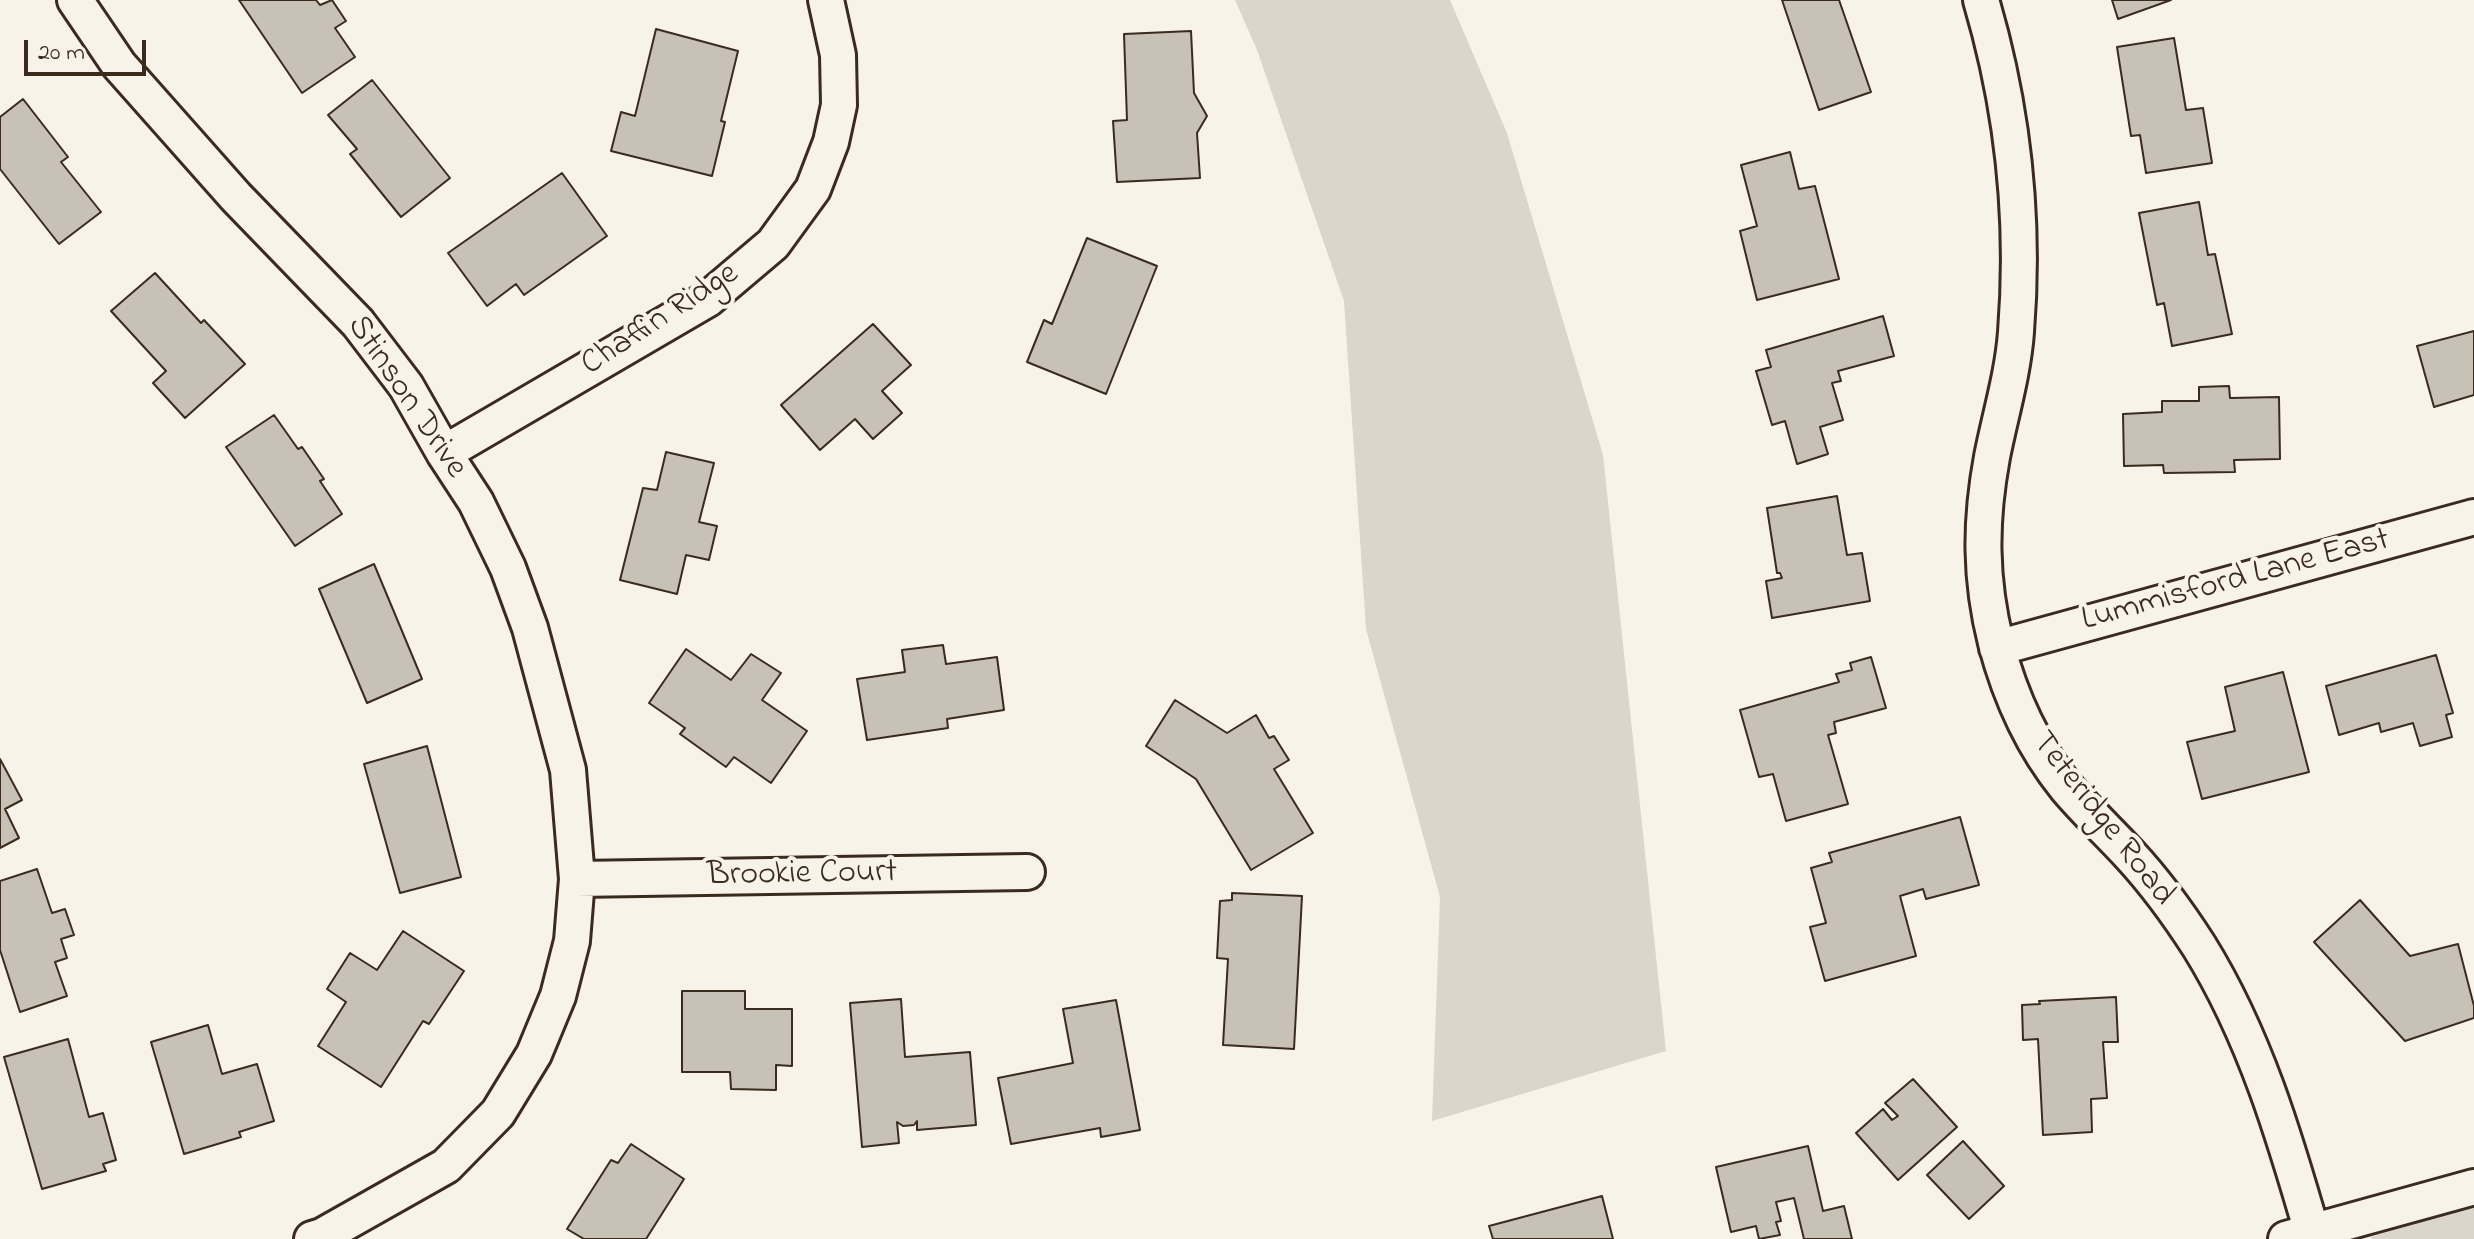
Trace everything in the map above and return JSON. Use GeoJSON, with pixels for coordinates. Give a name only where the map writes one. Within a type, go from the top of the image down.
{"type":"FeatureCollection","features":[{"type":"Feature","properties":{"kind":"street","name":"Stinson Drive"},"geometry":{"type":"LineString","coordinates":[[75,0],[119,65],[236,197],[358,323],[406,386],[476,502],[508,568],[530,628],[568,770],[577,879],[572,941],[558,996],[534,1054],[498,1113],[446,1166],[312,1239]]}},
{"type":"Feature","properties":{"kind":"street","name":"Chaffin Ridge"},"geometry":{"type":"LineString","coordinates":[[444,453],[708,299],[773,244],[813,189],[831,142],[839,105],[838,55],[826,0]]}},
{"type":"Feature","properties":{"kind":"street","name":"Teteridge Road"},"geometry":{"type":"LineString","coordinates":[[1981,0],[2007,106],[2017,176],[2016,333],[1983,522],[1982,572],[1997,648],[2023,721],[2040,751],[2065,786],[2132,857],[2197,944],[2231,1003],[2259,1066],[2304,1237]]}},
{"type":"Feature","properties":{"kind":"street","name":"Lummisford Lane East"},"geometry":{"type":"LineString","coordinates":[[1997,648],[2474,517]]}},
{"type":"Feature","properties":{"kind":"street","name":"Brookie Court"},"geometry":{"type":"LineString","coordinates":[[577,879],[1027,872]]}},
{"type":"Feature","properties":{"kind":"street"},"geometry":{"type":"LineString","coordinates":[[2304,1237],[2474,1187]]}},
{"type":"Feature","properties":{"kind":"shaded area"},"geometry":{"type":"Polygon","coordinates":[[[1235,0],[1450,0],[1507,133],[1603,455],[1666,1051],[1432,1121],[1440,897],[1366,629],[1344,301],[1257,50],[1235,0]]]}},
{"type":"Feature","properties":{"kind":"shaded area"},"geometry":{"type":"Polygon","coordinates":[[[2474,1206],[2474,1239],[2371,1239],[2371,1237],[2474,1206]]]}},
{"type":"Feature","properties":{"kind":"building"},"geometry":{"type":"Polygon","coordinates":[[[239,0],[316,0],[320,5],[332,0],[346,21],[335,28],[355,57],[302,93],[239,0]]]}},
{"type":"Feature","properties":{"kind":"building"},"geometry":{"type":"Polygon","coordinates":[[[1782,0],[1839,0],[1871,92],[1819,110],[1782,0]]]}},
{"type":"Feature","properties":{"kind":"building"},"geometry":{"type":"Polygon","coordinates":[[[2112,0],[2171,0],[2118,19],[2112,0]]]}},
{"type":"Feature","properties":{"kind":"building"},"geometry":{"type":"Polygon","coordinates":[[[656,29],[738,51],[712,176],[611,151],[621,112],[635,116],[656,29]]]}},
{"type":"Feature","properties":{"kind":"building"},"geometry":{"type":"Polygon","coordinates":[[[1191,31],[1194,93],[1207,116],[1197,133],[1200,178],[1117,182],[1113,121],[1127,120],[1124,34],[1191,31]]]}},
{"type":"Feature","properties":{"kind":"building"},"geometry":{"type":"Polygon","coordinates":[[[2174,38],[2186,110],[2203,108],[2212,163],[2146,173],[2140,135],[2131,136],[2117,47],[2174,38]]]}},
{"type":"Feature","properties":{"kind":"building"},"geometry":{"type":"Polygon","coordinates":[[[372,80],[450,178],[401,217],[350,154],[357,149],[328,115],[372,80]]]}},
{"type":"Feature","properties":{"kind":"building"},"geometry":{"type":"Polygon","coordinates":[[[23,99],[68,157],[61,162],[101,212],[59,244],[0,169],[0,117],[23,99]]]}},
{"type":"Feature","properties":{"kind":"building"},"geometry":{"type":"Polygon","coordinates":[[[1790,152],[1799,189],[1815,186],[1839,279],[1757,300],[1740,231],[1757,226],[1741,165],[1790,152]]]}},
{"type":"Feature","properties":{"kind":"building"},"geometry":{"type":"Polygon","coordinates":[[[562,173],[607,236],[524,295],[516,284],[487,306],[448,253],[562,173]]]}},
{"type":"Feature","properties":{"kind":"building"},"geometry":{"type":"Polygon","coordinates":[[[2199,202],[2208,255],[2215,254],[2232,334],[2172,346],[2164,303],[2157,305],[2139,213],[2199,202]]]}},
{"type":"Feature","properties":{"kind":"building"},"geometry":{"type":"Polygon","coordinates":[[[1087,238],[1157,266],[1106,394],[1027,362],[1044,320],[1052,324],[1087,238]]]}},
{"type":"Feature","properties":{"kind":"building"},"geometry":{"type":"Polygon","coordinates":[[[155,273],[201,323],[204,320],[245,364],[185,418],[153,383],[166,371],[111,311],[155,273]]]}},
{"type":"Feature","properties":{"kind":"building"},"geometry":{"type":"Polygon","coordinates":[[[1883,316],[1894,356],[1838,371],[1841,381],[1832,383],[1843,420],[1820,427],[1828,454],[1797,464],[1785,421],[1772,425],[1756,371],[1771,367],[1766,350],[1883,316]]]}},
{"type":"Feature","properties":{"kind":"building"},"geometry":{"type":"Polygon","coordinates":[[[873,324],[911,365],[882,391],[902,413],[873,439],[855,419],[820,450],[781,405],[873,324]]]}},
{"type":"Feature","properties":{"kind":"building"},"geometry":{"type":"Polygon","coordinates":[[[2474,331],[2474,395],[2434,407],[2417,346],[2474,331]]]}},
{"type":"Feature","properties":{"kind":"building"},"geometry":{"type":"Polygon","coordinates":[[[2229,386],[2230,398],[2279,397],[2280,459],[2234,460],[2235,472],[2164,473],[2163,465],[2124,466],[2123,414],[2162,412],[2162,401],[2199,401],[2199,387],[2229,386]]]}},
{"type":"Feature","properties":{"kind":"building"},"geometry":{"type":"Polygon","coordinates":[[[274,415],[324,479],[320,481],[342,514],[295,546],[226,447],[274,415]]]}},
{"type":"Feature","properties":{"kind":"building"},"geometry":{"type":"Polygon","coordinates":[[[666,452],[714,463],[699,522],[717,526],[709,560],[686,555],[677,594],[620,580],[643,488],[657,490],[666,452]]]}},
{"type":"Feature","properties":{"kind":"building"},"geometry":{"type":"Polygon","coordinates":[[[1837,496],[1847,555],[1862,553],[1870,601],[1772,618],[1766,581],[1782,578],[1777,573],[1767,508],[1837,496]]]}},
{"type":"Feature","properties":{"kind":"building"},"geometry":{"type":"Polygon","coordinates":[[[374,564],[422,679],[367,703],[319,589],[374,564]]]}},
{"type":"Feature","properties":{"kind":"building"},"geometry":{"type":"Polygon","coordinates":[[[943,645],[946,664],[997,657],[1004,710],[947,719],[948,728],[867,740],[857,679],[905,672],[902,650],[943,645]]]}},
{"type":"Feature","properties":{"kind":"building"},"geometry":{"type":"Polygon","coordinates":[[[686,649],[731,680],[751,654],[781,673],[762,700],[807,731],[771,783],[734,757],[726,767],[680,734],[685,728],[649,703],[686,649]]]}},
{"type":"Feature","properties":{"kind":"building"},"geometry":{"type":"Polygon","coordinates":[[[2436,655],[2453,713],[2446,715],[2452,737],[2420,746],[2413,723],[2381,732],[2379,723],[2339,735],[2326,686],[2436,655]]]}},
{"type":"Feature","properties":{"kind":"building"},"geometry":{"type":"Polygon","coordinates":[[[1871,657],[1886,708],[1834,722],[1836,733],[1828,735],[1848,804],[1786,821],[1773,774],[1759,777],[1740,710],[1839,682],[1836,674],[1852,670],[1850,663],[1871,657]]]}},
{"type":"Feature","properties":{"kind":"building"},"geometry":{"type":"Polygon","coordinates":[[[2283,672],[2309,772],[2202,799],[2187,742],[2235,731],[2225,687],[2283,672]]]}},
{"type":"Feature","properties":{"kind":"building"},"geometry":{"type":"Polygon","coordinates":[[[1175,700],[1227,733],[1256,715],[1269,738],[1274,736],[1289,760],[1274,769],[1313,833],[1251,870],[1196,779],[1146,746],[1175,700]]]}},
{"type":"Feature","properties":{"kind":"building"},"geometry":{"type":"Polygon","coordinates":[[[427,746],[461,877],[400,893],[364,764],[427,746]]]}},
{"type":"Feature","properties":{"kind":"building"},"geometry":{"type":"Polygon","coordinates":[[[0,759],[22,800],[5,809],[19,838],[0,848],[0,759]]]}},
{"type":"Feature","properties":{"kind":"building"},"geometry":{"type":"Polygon","coordinates":[[[1960,817],[1979,885],[1926,899],[1923,889],[1900,896],[1916,956],[1825,981],[1810,927],[1826,923],[1811,868],[1832,862],[1829,853],[1960,817]]]}},
{"type":"Feature","properties":{"kind":"building"},"geometry":{"type":"Polygon","coordinates":[[[37,869],[52,913],[65,909],[74,935],[61,939],[67,958],[55,962],[67,996],[20,1012],[0,950],[0,881],[37,869]]]}},
{"type":"Feature","properties":{"kind":"building"},"geometry":{"type":"Polygon","coordinates":[[[1232,893],[1302,896],[1294,1049],[1223,1045],[1228,959],[1217,958],[1220,901],[1232,900],[1232,893]]]}},
{"type":"Feature","properties":{"kind":"building"},"geometry":{"type":"Polygon","coordinates":[[[2360,900],[2410,956],[2458,944],[2474,1006],[2474,1018],[2405,1041],[2314,942],[2360,900]]]}},
{"type":"Feature","properties":{"kind":"building"},"geometry":{"type":"Polygon","coordinates":[[[403,931],[464,971],[429,1024],[423,1021],[381,1087],[318,1046],[346,1002],[327,989],[350,953],[377,970],[403,931]]]}},
{"type":"Feature","properties":{"kind":"building"},"geometry":{"type":"Polygon","coordinates":[[[682,991],[745,991],[745,1009],[792,1009],[792,1066],[776,1065],[776,1090],[731,1089],[730,1072],[682,1072],[682,991]]]}},
{"type":"Feature","properties":{"kind":"building"},"geometry":{"type":"Polygon","coordinates":[[[2116,997],[2118,1042],[2103,1042],[2107,1098],[2091,1099],[2092,1132],[2043,1135],[2038,1039],[2023,1040],[2022,1005],[2040,1004],[2039,1001],[2116,997]]]}},
{"type":"Feature","properties":{"kind":"building"},"geometry":{"type":"Polygon","coordinates":[[[901,999],[905,1057],[970,1052],[976,1125],[917,1130],[917,1121],[914,1125],[903,1126],[897,1122],[899,1143],[862,1147],[850,1003],[901,999]]]}},
{"type":"Feature","properties":{"kind":"building"},"geometry":{"type":"Polygon","coordinates":[[[1116,1000],[1140,1130],[1101,1137],[1100,1128],[1011,1144],[998,1078],[1073,1063],[1063,1009],[1116,1000]]]}},
{"type":"Feature","properties":{"kind":"building"},"geometry":{"type":"Polygon","coordinates":[[[208,1025],[222,1074],[257,1064],[274,1121],[239,1132],[241,1137],[184,1154],[151,1042],[208,1025]]]}},
{"type":"Feature","properties":{"kind":"building"},"geometry":{"type":"Polygon","coordinates":[[[68,1039],[89,1117],[103,1113],[116,1160],[103,1164],[106,1171],[42,1189],[4,1057],[68,1039]]]}},
{"type":"Feature","properties":{"kind":"building"},"geometry":{"type":"Polygon","coordinates":[[[1913,1079],[1957,1127],[1898,1180],[1856,1133],[1883,1109],[1892,1120],[1898,1116],[1885,1103],[1913,1079]]]}},
{"type":"Feature","properties":{"kind":"building"},"geometry":{"type":"Polygon","coordinates":[[[1963,1141],[2004,1186],[1969,1219],[1927,1175],[1963,1141]]]}},
{"type":"Feature","properties":{"kind":"building"},"geometry":{"type":"Polygon","coordinates":[[[631,1144],[684,1179],[646,1239],[584,1239],[567,1229],[611,1160],[618,1163],[631,1144]]]}},
{"type":"Feature","properties":{"kind":"building"},"geometry":{"type":"Polygon","coordinates":[[[1808,1146],[1823,1211],[1844,1206],[1852,1239],[1804,1239],[1794,1198],[1776,1202],[1781,1221],[1776,1222],[1780,1235],[1759,1239],[1756,1226],[1731,1232],[1716,1167],[1808,1146]]]}},
{"type":"Feature","properties":{"kind":"building"},"geometry":{"type":"Polygon","coordinates":[[[1602,1196],[1613,1239],[1493,1239],[1489,1226],[1602,1196]]]}}]}
